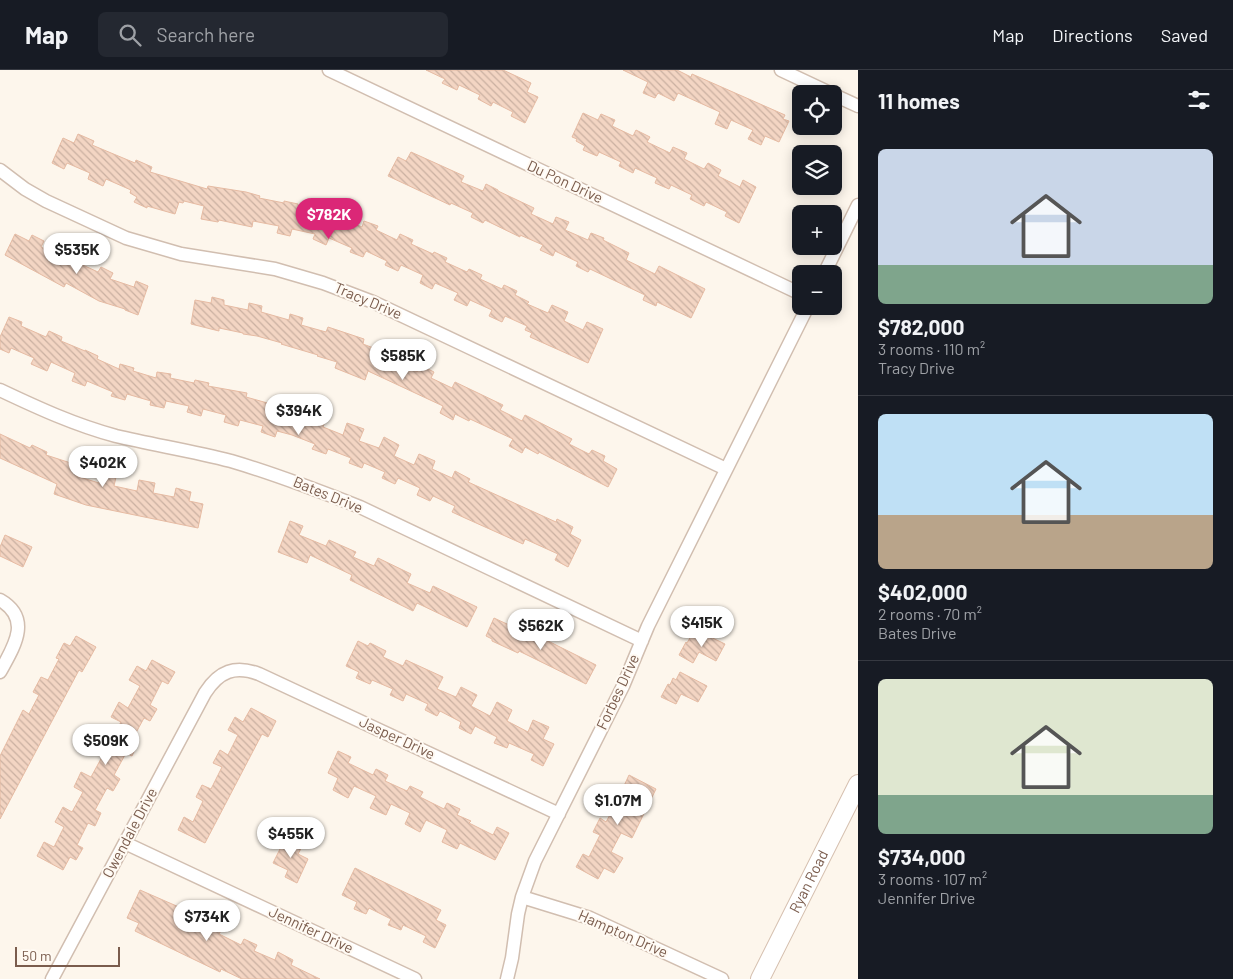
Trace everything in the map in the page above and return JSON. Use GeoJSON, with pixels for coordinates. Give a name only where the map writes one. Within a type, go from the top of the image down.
{"type":"FeatureCollection","features":[{"type":"Feature","properties":{"kind":"main road","name":"Ryan Road"},"geometry":{"type":"LineString","coordinates":[[760,979],[858,784]]}},
{"type":"Feature","properties":{"kind":"street","name":"Du Pon Drive"},"geometry":{"type":"LineString","coordinates":[[328,70],[792,290]]}},
{"type":"Feature","properties":{"kind":"street"},"geometry":{"type":"LineString","coordinates":[[782,70],[814,85]]}},
{"type":"Feature","properties":{"kind":"street"},"geometry":{"type":"LineString","coordinates":[[842,98],[858,106]]}},
{"type":"Feature","properties":{"kind":"street","name":"Tracy Drive"},"geometry":{"type":"LineString","coordinates":[[0,170],[25,189],[46,201],[126,238],[181,254],[275,269],[323,283],[373,302],[726,469]]}},
{"type":"Feature","properties":{"kind":"street"},"geometry":{"type":"LineString","coordinates":[[828,265],[858,205]]}},
{"type":"Feature","properties":{"kind":"street","name":"Forbes Drive"},"geometry":{"type":"LineString","coordinates":[[507,979],[522,897],[535,861],[630,672],[648,626],[803,315]]}},
{"type":"Feature","properties":{"kind":"street","name":"Bates Drive"},"geometry":{"type":"LineString","coordinates":[[0,390],[62,419],[90,428],[117,436],[230,461],[278,475],[321,491],[360,507],[642,641]]}},
{"type":"Feature","properties":{"kind":"street"},"geometry":{"type":"LineString","coordinates":[[0,600],[17,617],[18,628],[13,648],[0,672]]}},
{"type":"Feature","properties":{"kind":"street","name":"Jasper Drive"},"geometry":{"type":"LineString","coordinates":[[233,670],[241,669],[259,674],[559,814]]}},
{"type":"Feature","properties":{"kind":"street","name":"Owendale Drive"},"geometry":{"type":"LineString","coordinates":[[52,979],[210,684],[219,676],[233,670]]}},
{"type":"Feature","properties":{"kind":"street","name":"Jennifer Drive"},"geometry":{"type":"LineString","coordinates":[[124,843],[416,979]]}},
{"type":"Feature","properties":{"kind":"street","name":"Hampton Drive"},"geometry":{"type":"LineString","coordinates":[[522,897],[590,918],[722,979]]}},
{"type":"Feature","properties":{"kind":"building"},"geometry":{"type":"Polygon","coordinates":[[[426,70],[503,70],[531,83],[527,92],[538,97],[525,123],[511,116],[513,112],[493,102],[491,106],[478,99],[480,95],[459,85],[457,90],[442,83],[445,79],[426,70]]]}},
{"type":"Feature","properties":{"kind":"building"},"geometry":{"type":"Polygon","coordinates":[[[623,70],[677,70],[691,77],[692,74],[785,115],[783,119],[789,121],[779,142],[765,136],[761,145],[748,139],[753,130],[731,120],[727,129],[715,124],[720,112],[678,93],[674,101],[658,93],[655,98],[643,93],[648,82],[623,70]]]}},
{"type":"Feature","properties":{"kind":"building"},"geometry":{"type":"Polygon","coordinates":[[[583,113],[598,120],[601,114],[615,120],[612,126],[633,136],[636,130],[650,137],[647,142],[670,153],[673,147],[687,153],[684,159],[704,169],[708,163],[721,170],[718,176],[740,187],[743,180],[756,187],[739,223],[725,216],[727,212],[706,202],[704,206],[690,199],[692,195],[671,185],[669,189],[655,183],[657,178],[635,168],[633,173],[619,166],[621,162],[599,152],[597,156],[583,150],[585,146],[572,137],[583,113]]]}},
{"type":"Feature","properties":{"kind":"building"},"geometry":{"type":"Polygon","coordinates":[[[78,134],[94,141],[92,145],[135,163],[136,160],[152,167],[150,172],[207,189],[208,186],[246,192],[260,196],[259,198],[298,204],[298,206],[324,212],[326,208],[339,213],[338,217],[362,227],[364,221],[378,226],[376,230],[397,240],[400,234],[413,240],[411,244],[447,258],[445,262],[467,272],[469,269],[482,275],[480,279],[502,289],[504,285],[517,291],[515,295],[529,302],[527,304],[548,313],[552,305],[568,312],[564,321],[583,330],[587,322],[603,329],[588,363],[530,337],[532,333],[525,330],[527,326],[505,316],[502,322],[489,316],[492,310],[470,300],[467,306],[454,300],[458,293],[435,283],[432,289],[420,283],[423,275],[401,265],[398,271],[385,265],[387,261],[366,251],[363,257],[350,252],[352,248],[329,238],[326,245],[313,239],[315,234],[292,229],[290,236],[277,233],[279,226],[253,221],[252,227],[219,220],[218,222],[201,219],[204,206],[184,201],[183,203],[179,202],[175,214],[147,206],[147,208],[134,202],[137,197],[130,193],[131,190],[106,179],[103,186],[88,179],[90,173],[67,163],[64,169],[52,163],[63,138],[74,143],[78,134]]]}},
{"type":"Feature","properties":{"kind":"building"},"geometry":{"type":"Polygon","coordinates":[[[411,152],[464,176],[461,182],[483,191],[486,184],[534,208],[531,214],[553,224],[556,217],[569,222],[565,230],[588,240],[591,233],[604,238],[603,240],[629,253],[626,260],[655,274],[659,266],[705,289],[691,318],[657,302],[656,306],[643,300],[645,295],[590,269],[588,272],[576,266],[578,262],[555,251],[553,256],[540,250],[543,245],[520,235],[520,237],[485,220],[483,223],[471,217],[473,213],[451,203],[450,205],[388,176],[398,157],[406,161],[411,152]]]}},
{"type":"Feature","properties":{"kind":"building"},"geometry":{"type":"Polygon","coordinates":[[[15,234],[29,241],[32,235],[44,241],[41,247],[63,258],[65,252],[77,258],[76,262],[98,272],[101,267],[113,273],[110,279],[134,287],[136,281],[148,286],[138,315],[99,301],[66,283],[64,287],[5,255],[15,234]]]}},
{"type":"Feature","properties":{"kind":"building"},"geometry":{"type":"Polygon","coordinates":[[[212,297],[224,300],[224,305],[248,310],[249,303],[262,306],[261,312],[289,320],[290,314],[303,318],[301,325],[326,332],[328,327],[364,339],[363,344],[398,356],[396,361],[417,372],[420,365],[434,372],[431,378],[452,388],[455,382],[503,405],[500,410],[522,421],[525,415],[572,439],[569,444],[589,454],[592,450],[605,456],[603,461],[617,469],[608,487],[539,452],[538,454],[525,447],[522,453],[509,446],[513,439],[470,419],[469,421],[455,414],[453,420],[440,413],[443,406],[368,371],[365,380],[335,368],[337,362],[282,343],[243,333],[219,328],[219,331],[191,324],[195,300],[211,303],[212,297]]]}},
{"type":"Feature","properties":{"kind":"building"},"geometry":{"type":"Polygon","coordinates":[[[9,317],[22,322],[21,326],[46,337],[49,331],[62,337],[61,341],[98,356],[97,359],[119,369],[120,364],[134,368],[133,371],[156,378],[157,372],[171,374],[170,378],[194,383],[195,380],[209,383],[208,386],[247,393],[246,397],[271,404],[272,400],[286,405],[285,408],[308,416],[311,409],[327,415],[323,427],[343,435],[347,423],[364,429],[359,441],[379,448],[384,437],[399,445],[394,456],[414,465],[419,454],[435,461],[432,469],[452,478],[455,471],[470,479],[468,482],[556,522],[557,519],[573,527],[570,534],[581,540],[568,567],[555,560],[558,554],[525,539],[523,544],[452,512],[455,506],[433,496],[430,501],[417,495],[420,488],[398,478],[395,484],[382,478],[385,472],[364,463],[362,468],[349,463],[351,458],[328,449],[326,454],[312,449],[315,444],[292,435],[277,431],[275,437],[261,432],[263,426],[240,420],[238,426],[224,422],[226,415],[203,409],[201,416],[187,412],[189,406],[166,401],[164,408],[150,405],[151,401],[127,394],[125,400],[111,396],[113,392],[87,381],[85,386],[72,381],[75,373],[51,362],[47,371],[31,364],[34,358],[11,348],[9,353],[0,349],[0,337],[9,317]]]}},
{"type":"Feature","properties":{"kind":"building"},"geometry":{"type":"Polygon","coordinates":[[[0,434],[30,448],[32,445],[47,452],[46,455],[80,466],[76,476],[99,483],[101,473],[116,477],[114,486],[137,491],[139,480],[155,483],[153,493],[174,497],[176,488],[191,492],[189,501],[203,504],[198,528],[86,505],[54,494],[57,484],[0,458],[0,434]]]}},
{"type":"Feature","properties":{"kind":"building"},"geometry":{"type":"Polygon","coordinates":[[[290,521],[303,526],[299,535],[326,546],[329,540],[356,552],[353,557],[374,566],[378,558],[411,574],[407,583],[430,593],[433,586],[477,607],[467,627],[417,603],[413,611],[350,580],[352,575],[310,555],[307,563],[278,552],[290,521]]]}},
{"type":"Feature","properties":{"kind":"building"},"geometry":{"type":"Polygon","coordinates":[[[5,535],[32,547],[23,567],[0,556],[0,547],[5,535]]]}},
{"type":"Feature","properties":{"kind":"building"},"geometry":{"type":"Polygon","coordinates":[[[494,618],[535,637],[536,635],[596,665],[586,684],[519,651],[518,653],[492,641],[492,639],[486,636],[494,618]]]}},
{"type":"Feature","properties":{"kind":"building"},"geometry":{"type":"Polygon","coordinates":[[[698,631],[725,644],[716,661],[699,652],[693,663],[679,655],[686,642],[691,636],[694,638],[698,631]]]}},
{"type":"Feature","properties":{"kind":"building"},"geometry":{"type":"Polygon","coordinates":[[[76,636],[96,647],[82,672],[79,670],[0,819],[0,756],[23,710],[29,714],[39,695],[33,692],[41,677],[48,680],[59,659],[56,658],[64,643],[70,646],[76,636]]]}},
{"type":"Feature","properties":{"kind":"building"},"geometry":{"type":"Polygon","coordinates":[[[358,641],[368,646],[370,643],[386,651],[383,657],[403,666],[406,660],[443,677],[437,689],[456,697],[461,687],[477,695],[471,706],[490,716],[497,702],[512,710],[507,721],[528,732],[533,720],[549,727],[543,739],[554,744],[543,766],[531,760],[534,754],[509,743],[507,748],[494,743],[497,737],[475,726],[471,734],[459,728],[461,722],[440,711],[437,716],[425,710],[428,704],[406,694],[403,701],[390,695],[393,689],[372,680],[370,684],[356,678],[359,672],[346,666],[358,641]]]}},
{"type":"Feature","properties":{"kind":"building"},"geometry":{"type":"Polygon","coordinates":[[[152,660],[175,672],[168,684],[162,681],[150,705],[157,709],[150,721],[144,718],[132,740],[138,743],[132,756],[126,753],[114,775],[120,779],[113,791],[107,788],[95,810],[101,813],[95,826],[88,823],[77,845],[83,848],[76,860],[70,857],[63,870],[37,856],[44,842],[54,847],[64,827],[55,822],[63,807],[72,812],[83,792],[74,787],[81,772],[91,777],[102,757],[92,752],[100,737],[110,742],[121,722],[111,717],[119,702],[128,708],[140,686],[129,680],[137,666],[146,671],[152,660]]]}},
{"type":"Feature","properties":{"kind":"building"},"geometry":{"type":"Polygon","coordinates":[[[680,672],[707,686],[698,702],[681,694],[676,704],[661,697],[668,684],[670,685],[673,678],[676,680],[680,672]]]}},
{"type":"Feature","properties":{"kind":"building"},"geometry":{"type":"Polygon","coordinates":[[[251,708],[276,721],[268,737],[262,734],[205,843],[178,830],[184,817],[193,822],[203,801],[196,797],[202,785],[211,789],[222,767],[213,763],[220,750],[228,755],[238,735],[228,730],[235,717],[243,722],[251,708]]]}},
{"type":"Feature","properties":{"kind":"building"},"geometry":{"type":"Polygon","coordinates":[[[338,751],[351,757],[348,763],[373,775],[376,769],[388,775],[385,781],[407,791],[410,786],[423,792],[420,797],[444,809],[447,803],[460,809],[457,815],[471,821],[469,823],[493,835],[497,827],[509,833],[495,860],[460,843],[457,849],[442,842],[447,830],[426,820],[420,832],[405,824],[410,813],[391,804],[386,815],[370,808],[376,796],[354,786],[348,798],[333,790],[338,778],[328,773],[338,751]]]}},
{"type":"Feature","properties":{"kind":"building"},"geometry":{"type":"Polygon","coordinates":[[[629,775],[656,789],[632,838],[621,833],[611,852],[623,858],[614,873],[604,868],[598,879],[576,867],[583,854],[589,857],[600,835],[593,832],[600,818],[606,822],[617,802],[610,798],[617,785],[623,788],[629,775]]]}},
{"type":"Feature","properties":{"kind":"building"},"geometry":{"type":"Polygon","coordinates":[[[286,837],[303,845],[298,854],[308,859],[297,883],[285,877],[288,870],[273,863],[286,837]]]}},
{"type":"Feature","properties":{"kind":"building"},"geometry":{"type":"Polygon","coordinates":[[[355,868],[441,910],[436,920],[446,925],[435,948],[423,942],[426,936],[403,925],[401,930],[388,925],[391,919],[369,908],[366,914],[354,909],[357,902],[342,895],[355,868]]]}},
{"type":"Feature","properties":{"kind":"building"},"geometry":{"type":"Polygon","coordinates":[[[140,890],[188,911],[185,917],[205,927],[207,921],[222,929],[219,934],[241,945],[244,939],[257,945],[254,951],[275,960],[278,952],[293,960],[291,965],[320,979],[242,979],[221,969],[220,972],[135,931],[139,923],[127,918],[140,890]]]}}]}
